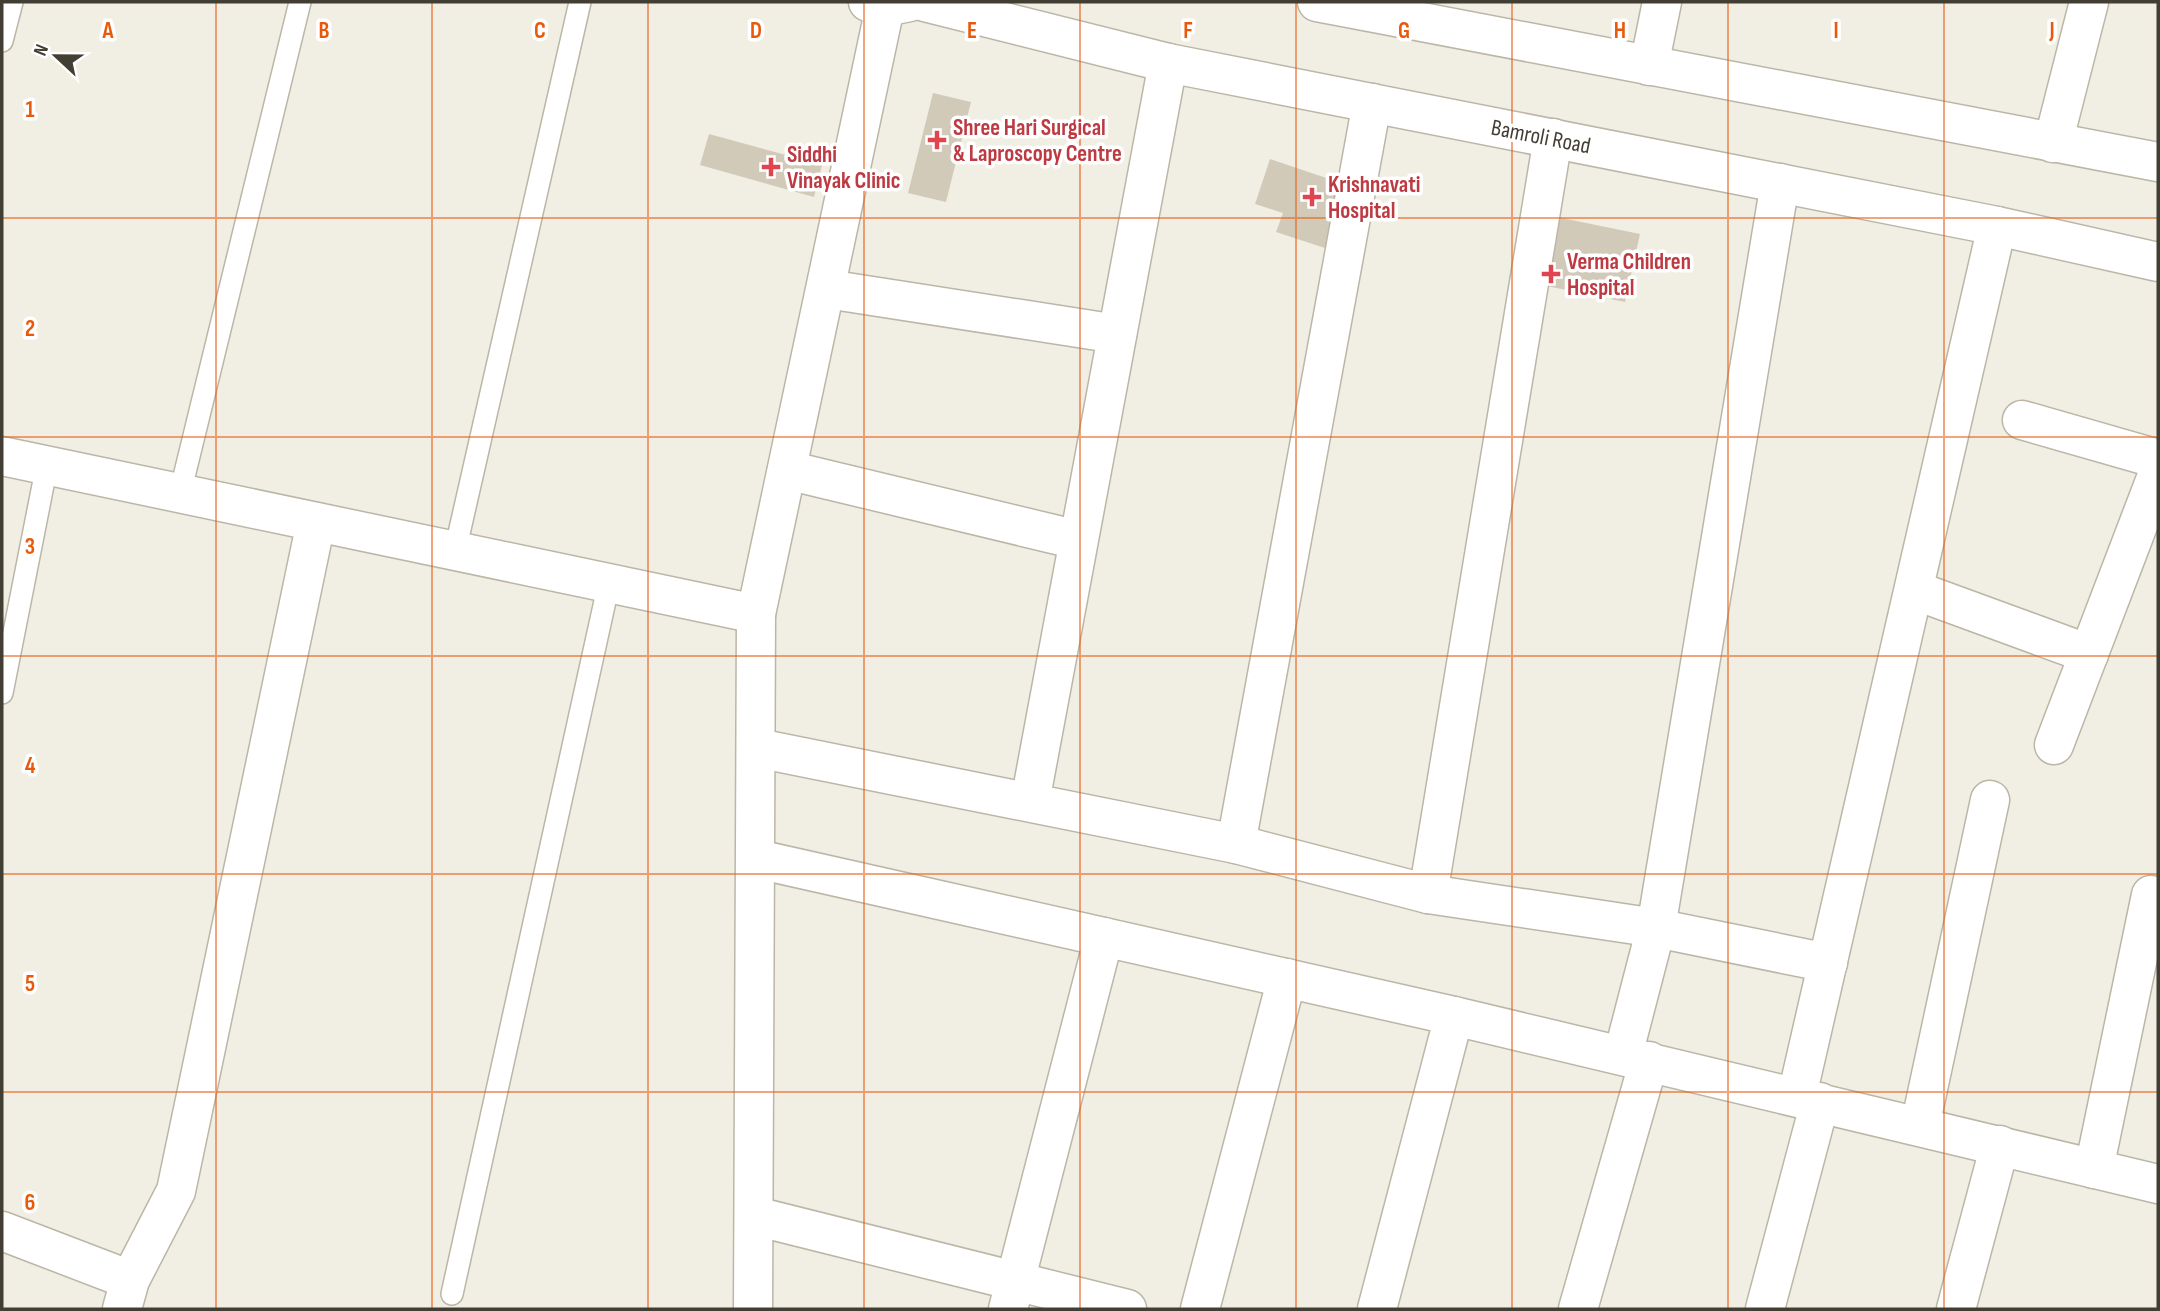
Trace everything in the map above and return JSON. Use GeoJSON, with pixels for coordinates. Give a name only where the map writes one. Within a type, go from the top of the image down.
{"type":"FeatureCollection","features":[{"type":"Feature","properties":{"kind":"street","name":"Bamroli Road"},"geometry":{"type":"LineString","coordinates":[[925,2],[1168,63],[1997,226],[2158,262]]}},
{"type":"Feature","properties":{"kind":"street"},"geometry":{"type":"LineString","coordinates":[[1317,2],[2158,162]]}},
{"type":"Feature","properties":{"kind":"street"},"geometry":{"type":"LineString","coordinates":[[1649,66],[1662,2]]}},
{"type":"Feature","properties":{"kind":"street"},"geometry":{"type":"LineString","coordinates":[[2053,142],[2089,2]]}},
{"type":"Feature","properties":{"kind":"street"},"geometry":{"type":"LineString","coordinates":[[753,1309],[756,614],[888,3]]}},
{"type":"Feature","properties":{"kind":"street"},"geometry":{"type":"LineString","coordinates":[[1030,802],[1168,63]]}},
{"type":"Feature","properties":{"kind":"street"},"geometry":{"type":"LineString","coordinates":[[1236,844],[1372,103]]}},
{"type":"Feature","properties":{"kind":"street"},"geometry":{"type":"LineString","coordinates":[[1428,894],[1553,138]]}},
{"type":"Feature","properties":{"kind":"street"},"geometry":{"type":"LineString","coordinates":[[1578,1309],[1636,1058],[1780,183]]}},
{"type":"Feature","properties":{"kind":"street"},"geometry":{"type":"LineString","coordinates":[[1765,1309],[1809,1099],[1828,962],[1997,226]]}},
{"type":"Feature","properties":{"kind":"street"},"geometry":{"type":"LineString","coordinates":[[827,289],[1117,334]]}},
{"type":"Feature","properties":{"kind":"street"},"geometry":{"type":"LineString","coordinates":[[2022,420],[2158,459]]}},
{"type":"Feature","properties":{"kind":"street"},"geometry":{"type":"LineString","coordinates":[[2,456],[756,614]]}},
{"type":"Feature","properties":{"kind":"street"},"geometry":{"type":"LineString","coordinates":[[787,470],[1078,540]]}},
{"type":"Feature","properties":{"kind":"street"},"geometry":{"type":"LineString","coordinates":[[2054,746],[2158,473]]}},
{"type":"Feature","properties":{"kind":"street"},"geometry":{"type":"LineString","coordinates":[[2,1231],[126,1295],[176,1191],[316,522]]}},
{"type":"Feature","properties":{"kind":"street"},"geometry":{"type":"LineString","coordinates":[[1914,590],[2088,654]]}},
{"type":"Feature","properties":{"kind":"street"},"geometry":{"type":"LineString","coordinates":[[757,748],[1236,844],[1428,894],[1656,928],[1828,962]]}},
{"type":"Feature","properties":{"kind":"street"},"geometry":{"type":"LineString","coordinates":[[1920,1126],[1990,800]]}},
{"type":"Feature","properties":{"kind":"street"},"geometry":{"type":"LineString","coordinates":[[757,859],[1636,1058],[2158,1184]]}},
{"type":"Feature","properties":{"kind":"street"},"geometry":{"type":"LineString","coordinates":[[2094,1169],[2151,895]]}},
{"type":"Feature","properties":{"kind":"street"},"geometry":{"type":"LineString","coordinates":[[1012,1296],[1104,937]]}},
{"type":"Feature","properties":{"kind":"street"},"geometry":{"type":"LineString","coordinates":[[1200,1309],[1287,978]]}},
{"type":"Feature","properties":{"kind":"street"},"geometry":{"type":"LineString","coordinates":[[1377,1309],[1454,1016]]}},
{"type":"Feature","properties":{"kind":"street"},"geometry":{"type":"LineString","coordinates":[[1956,1309],[2000,1145]]}},
{"type":"Feature","properties":{"kind":"street"},"geometry":{"type":"LineString","coordinates":[[755,1216],[1012,1296],[1127,1309]]}},
{"type":"Feature","properties":{"kind":"lane"},"geometry":{"type":"LineString","coordinates":[[2,41],[12,2]]}},
{"type":"Feature","properties":{"kind":"lane"},"geometry":{"type":"LineString","coordinates":[[180,493],[300,2]]}},
{"type":"Feature","properties":{"kind":"lane"},"geometry":{"type":"LineString","coordinates":[[455,551],[580,2]]}},
{"type":"Feature","properties":{"kind":"lane"},"geometry":{"type":"LineString","coordinates":[[2,693],[47,465]]}},
{"type":"Feature","properties":{"kind":"lane"},"geometry":{"type":"LineString","coordinates":[[452,1294],[609,583]]}},
{"type":"Feature","properties":{"kind":"building"},"geometry":{"type":"Polygon","coordinates":[[[933,93],[971,102],[946,202],[908,193],[933,93]]]}},
{"type":"Feature","properties":{"kind":"building"},"geometry":{"type":"Polygon","coordinates":[[[709,134],[822,165],[814,197],[700,165],[709,134]]]}},
{"type":"Feature","properties":{"kind":"building"},"geometry":{"type":"Polygon","coordinates":[[[1270,159],[1350,186],[1328,249],[1276,232],[1283,213],[1255,204],[1270,159]]]}},
{"type":"Feature","properties":{"kind":"building"},"geometry":{"type":"Polygon","coordinates":[[[1552,216],[1640,234],[1625,302],[1537,284],[1552,216]]]}},
{"type":"Feature","properties":{"kind":"place","name":"Shree Hari Surgical & Laproscopy Centre"},"geometry":{"type":"Point","coordinates":[937,140]}},
{"type":"Feature","properties":{"kind":"place","name":"Siddhi Vinayak Clinic"},"geometry":{"type":"Point","coordinates":[771,167]}},
{"type":"Feature","properties":{"kind":"place","name":"Krishnavati Hospital"},"geometry":{"type":"Point","coordinates":[1312,197]}},
{"type":"Feature","properties":{"kind":"place","name":"Verma Children Hospital"},"geometry":{"type":"Point","coordinates":[1551,274]}}]}
